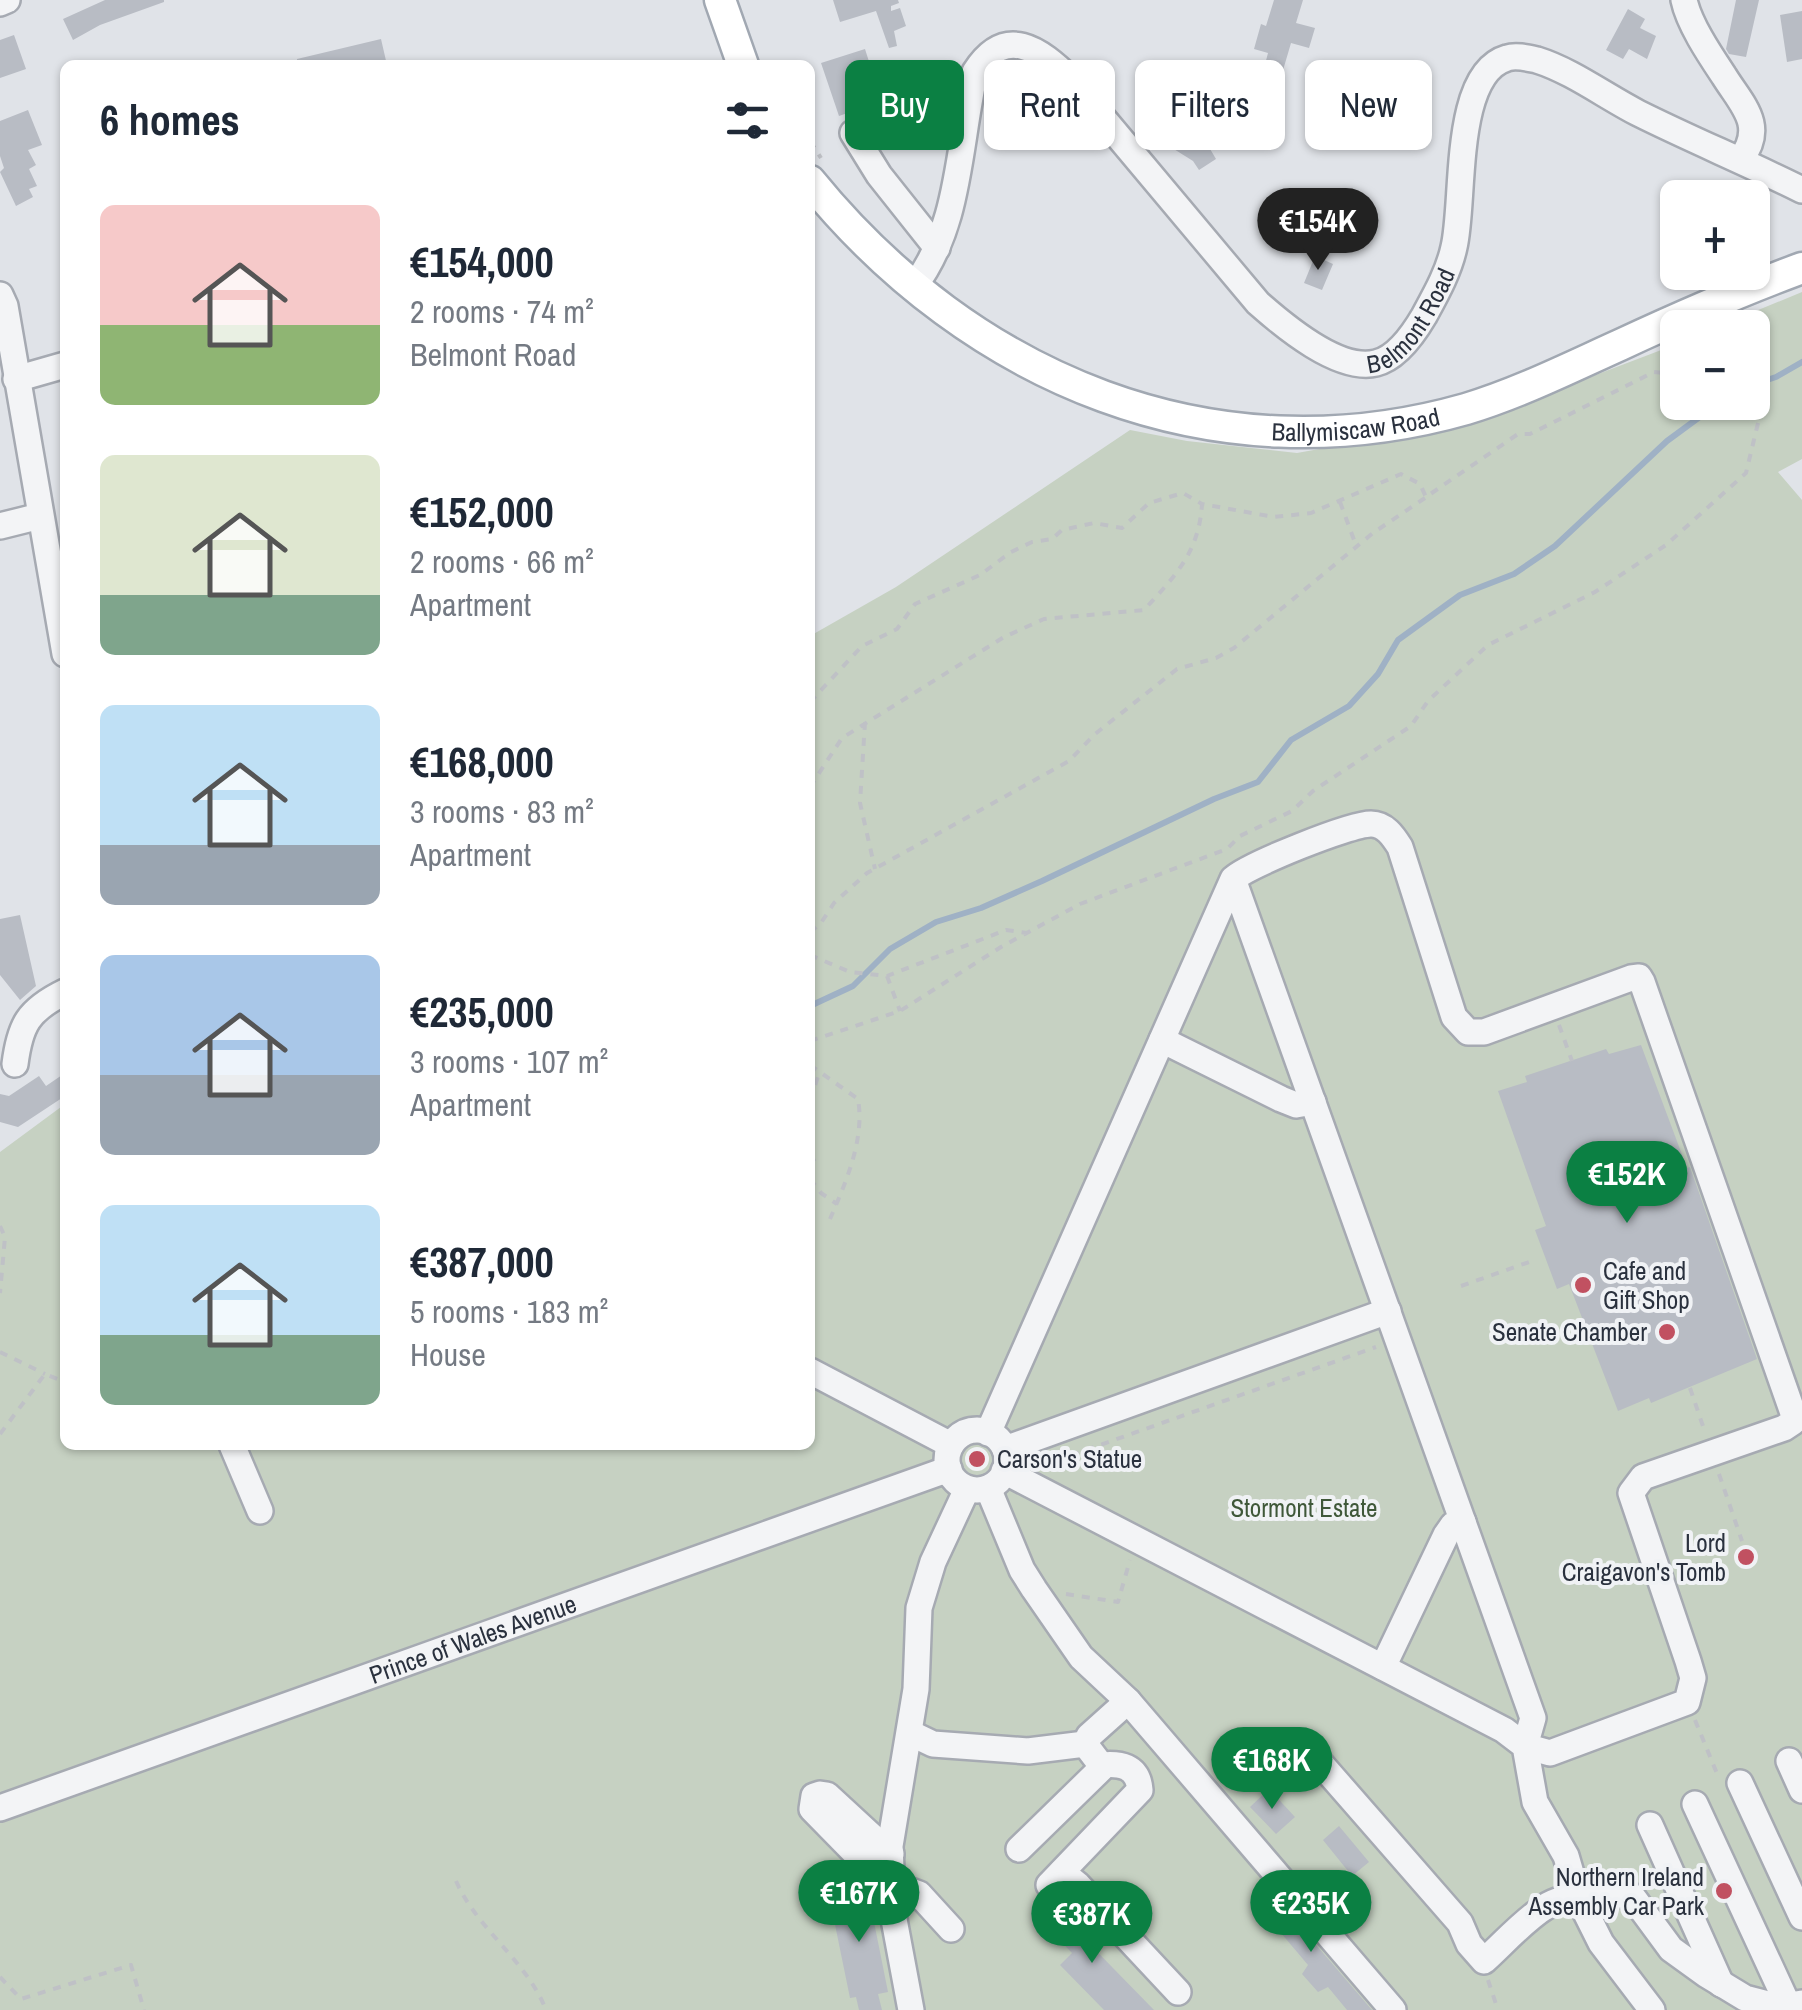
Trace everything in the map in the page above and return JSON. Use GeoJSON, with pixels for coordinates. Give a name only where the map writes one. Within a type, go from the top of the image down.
{"type":"FeatureCollection","features":[{"type":"Feature","properties":{"kind":"main road"},"geometry":{"type":"LineString","coordinates":[[720,0],[741,60]]}},
{"type":"Feature","properties":{"kind":"main road"},"geometry":{"type":"LineString","coordinates":[[817,171],[856,236],[913,288]]}},
{"type":"Feature","properties":{"kind":"main road","name":"Ballymiscaw Road"},"geometry":{"type":"LineString","coordinates":[[913,288],[993,346],[1109,399],[1222,426],[1327,430],[1403,423],[1466,408],[1527,387],[1702,307],[1802,268]]}},
{"type":"Feature","properties":{"kind":"street"},"geometry":{"type":"LineString","coordinates":[[0,3],[7,0]]}},
{"type":"Feature","properties":{"kind":"street"},"geometry":{"type":"LineString","coordinates":[[1684,0],[1726,80],[1742,99],[1752,126],[1751,145],[1740,159]]}},
{"type":"Feature","properties":{"kind":"street","name":"Belmont Road"},"geometry":{"type":"LineString","coordinates":[[913,288],[937,248],[956,186],[975,72],[997,48],[1016,44],[1047,56],[1071,80],[1272,316],[1312,344],[1360,363],[1376,363],[1401,347],[1441,284],[1454,250],[1461,212],[1470,104],[1493,66],[1506,58],[1540,61],[1639,114],[1802,190]]}},
{"type":"Feature","properties":{"kind":"street"},"geometry":{"type":"LineString","coordinates":[[864,150],[937,248]]}},
{"type":"Feature","properties":{"kind":"street"},"geometry":{"type":"LineString","coordinates":[[0,295],[60,626]]}},
{"type":"Feature","properties":{"kind":"street"},"geometry":{"type":"LineString","coordinates":[[16,380],[60,367]]}},
{"type":"Feature","properties":{"kind":"street"},"geometry":{"type":"LineString","coordinates":[[0,526],[40,516]]}},
{"type":"Feature","properties":{"kind":"street"},"geometry":{"type":"LineString","coordinates":[[911,2010],[893,1914],[890,1854],[916,1688],[918,1620],[924,1587],[991,1466],[1162,1040],[1233,879],[1246,868],[1272,857],[1364,825],[1382,826],[1400,847],[1454,1016],[1468,1032],[1484,1032],[1639,977],[1794,1414],[1792,1422],[1784,1428],[1643,1476],[1630,1493],[1693,1678],[1686,1702],[1550,1753],[1525,1746],[1504,1730],[1383,1666],[991,1466]]}},
{"type":"Feature","properties":{"kind":"street"},"geometry":{"type":"LineString","coordinates":[[1233,879],[1532,1718],[1525,1746],[1535,1802],[1566,1856],[1578,1897],[1601,1942],[1652,2010]]}},
{"type":"Feature","properties":{"kind":"street"},"geometry":{"type":"LineString","coordinates":[[15,1064],[18,1036],[28,1016],[60,995]]}},
{"type":"Feature","properties":{"kind":"street"},"geometry":{"type":"LineString","coordinates":[[1162,1040],[1281,1100],[1296,1105],[1313,1102]]}},
{"type":"Feature","properties":{"kind":"street","name":"Prince of Wales Avenue"},"geometry":{"type":"LineString","coordinates":[[0,1808],[950,1457],[971,1431],[991,1466],[1388,1311]]}},
{"type":"Feature","properties":{"kind":"street"},"geometry":{"type":"LineString","coordinates":[[815,1374],[950,1457],[958,1482],[991,1466]]}},
{"type":"Feature","properties":{"kind":"street"},"geometry":{"type":"LineString","coordinates":[[234,1450],[260,1511]]}},
{"type":"Feature","properties":{"kind":"street"},"geometry":{"type":"LineString","coordinates":[[991,1466],[1022,1570],[1081,1657],[1128,1701],[1392,2010]]}},
{"type":"Feature","properties":{"kind":"street"},"geometry":{"type":"LineString","coordinates":[[1383,1666],[1446,1534],[1453,1525],[1463,1522]]}},
{"type":"Feature","properties":{"kind":"street"},"geometry":{"type":"LineString","coordinates":[[1086,1744],[1089,1736],[1128,1701]]}},
{"type":"Feature","properties":{"kind":"street"},"geometry":{"type":"LineString","coordinates":[[910,1732],[934,1744],[1028,1750],[1086,1744]]}},
{"type":"Feature","properties":{"kind":"street"},"geometry":{"type":"LineString","coordinates":[[1086,1744],[1104,1766]]}},
{"type":"Feature","properties":{"kind":"street"},"geometry":{"type":"LineString","coordinates":[[1315,1758],[1460,1922],[1469,1944],[1484,1961],[1547,1905],[1578,1897],[1632,1896],[1671,1949],[1722,1984],[1745,1998],[1779,2007],[1795,2004],[1694,1804]]}},
{"type":"Feature","properties":{"kind":"street"},"geometry":{"type":"LineString","coordinates":[[1789,1761],[1802,1790]]}},
{"type":"Feature","properties":{"kind":"street"},"geometry":{"type":"LineString","coordinates":[[1018,1848],[1104,1766],[1115,1762],[1124,1765],[1138,1778],[1140,1790],[1055,1879],[1078,1885],[1178,1992]]}},
{"type":"Feature","properties":{"kind":"street"},"geometry":{"type":"LineString","coordinates":[[1729,1780],[1802,1917]]}},
{"type":"Feature","properties":{"kind":"street"},"geometry":{"type":"LineString","coordinates":[[1650,1825],[1722,1984]]}},
{"type":"Feature","properties":{"kind":"street"},"geometry":{"type":"LineString","coordinates":[[892,1884],[920,1894],[950,1929]]}},
{"type":"Feature","properties":{"kind":"path"},"geometry":{"type":"LineString","coordinates":[[815,928],[834,902],[875,869],[1069,761],[1095,734],[1177,669],[1216,658],[1234,648],[1373,533],[1518,434],[1544,427],[1654,372],[1660,372]]}},
{"type":"Feature","properties":{"kind":"path"},"geometry":{"type":"LineString","coordinates":[[815,1039],[900,1012],[1080,904],[1226,849],[1240,836],[1292,811],[1313,791],[1411,726],[1428,702],[1488,645],[1595,592],[1666,545],[1746,473],[1759,420]]}},
{"type":"Feature","properties":{"kind":"path"},"geometry":{"type":"LineString","coordinates":[[815,697],[862,646],[897,629],[915,604],[980,575],[1011,552],[1032,542],[1052,539],[1074,526],[1094,523],[1122,528],[1149,503],[1183,494],[1202,504],[1274,517],[1311,513],[1402,474],[1420,484],[1426,498]]}},
{"type":"Feature","properties":{"kind":"path"},"geometry":{"type":"LineString","coordinates":[[1340,502],[1357,548]]}},
{"type":"Feature","properties":{"kind":"path"},"geometry":{"type":"LineString","coordinates":[[815,779],[842,738],[1004,637],[1044,620],[1144,610],[1195,545],[1201,528],[1202,504]]}},
{"type":"Feature","properties":{"kind":"path"},"geometry":{"type":"LineString","coordinates":[[866,722],[860,803],[875,869]]}},
{"type":"Feature","properties":{"kind":"path"},"geometry":{"type":"LineString","coordinates":[[815,957],[850,972],[888,976],[1006,930],[1027,933]]}},
{"type":"Feature","properties":{"kind":"path"},"geometry":{"type":"LineString","coordinates":[[888,976],[900,1012]]}},
{"type":"Feature","properties":{"kind":"path"},"geometry":{"type":"LineString","coordinates":[[1552,1006],[1572,1062]]}},
{"type":"Feature","properties":{"kind":"path"},"geometry":{"type":"LineString","coordinates":[[815,1068],[858,1098],[861,1114],[850,1171],[830,1219]]}},
{"type":"Feature","properties":{"kind":"path"},"geometry":{"type":"LineString","coordinates":[[815,1086],[820,1071]]}},
{"type":"Feature","properties":{"kind":"path"},"geometry":{"type":"LineString","coordinates":[[815,1185],[837,1204]]}},
{"type":"Feature","properties":{"kind":"path"},"geometry":{"type":"LineString","coordinates":[[0,1226],[5,1237],[0,1293]]}},
{"type":"Feature","properties":{"kind":"path"},"geometry":{"type":"LineString","coordinates":[[1461,1286],[1529,1262]]}},
{"type":"Feature","properties":{"kind":"path"},"geometry":{"type":"LineString","coordinates":[[1037,1468],[1397,1339]]}},
{"type":"Feature","properties":{"kind":"path"},"geometry":{"type":"LineString","coordinates":[[0,1352],[60,1380]]}},
{"type":"Feature","properties":{"kind":"path"},"geometry":{"type":"LineString","coordinates":[[0,1434],[45,1374]]}},
{"type":"Feature","properties":{"kind":"path"},"geometry":{"type":"LineString","coordinates":[[1034,1589],[1118,1602],[1133,1551]]}},
{"type":"Feature","properties":{"kind":"path"},"geometry":{"type":"LineString","coordinates":[[1701,1732],[1729,1780]]}},
{"type":"Feature","properties":{"kind":"path"},"geometry":{"type":"LineString","coordinates":[[456,1881],[466,1902],[528,1977],[546,2010]]}},
{"type":"Feature","properties":{"kind":"path"},"geometry":{"type":"LineString","coordinates":[[1484,1961],[1498,2010]]}},
{"type":"Feature","properties":{"kind":"path"},"geometry":{"type":"LineString","coordinates":[[0,1977],[22,1999],[130,1965],[144,2010]]}},
{"type":"Feature","properties":{"kind":"green space","name":"Stormont Estate"},"geometry":{"type":"Polygon","coordinates":[[[1802,292],[1802,459],[1778,472],[1802,500],[1802,2010],[0,2010],[0,1152],[60,1108],[60,1450],[815,1450],[815,633],[896,587],[1130,430],[1187,441],[1297,453],[1475,421],[1660,350],[1660,420],[1770,420],[1770,310],[1758,310],[1802,292]]]}},
{"type":"Feature","properties":{"kind":"building"},"geometry":{"type":"Polygon","coordinates":[[[105,0],[164,2],[100,25],[73,40],[63,19],[105,0]]]}},
{"type":"Feature","properties":{"kind":"building"},"geometry":{"type":"Polygon","coordinates":[[[833,0],[898,0],[891,11],[900,8],[906,26],[894,31],[897,46],[889,48],[876,11],[840,22],[833,0]]]}},
{"type":"Feature","properties":{"kind":"building"},"geometry":{"type":"Polygon","coordinates":[[[1274,0],[1303,0],[1296,23],[1315,28],[1309,48],[1291,43],[1285,63],[1285,60],[1266,60],[1268,53],[1254,49],[1261,24],[1266,26],[1274,0]]]}},
{"type":"Feature","properties":{"kind":"building"},"geometry":{"type":"Polygon","coordinates":[[[1736,0],[1759,0],[1746,57],[1729,54],[1726,49],[1736,0]]]}},
{"type":"Feature","properties":{"kind":"building"},"geometry":{"type":"Polygon","coordinates":[[[1628,9],[1645,19],[1640,28],[1656,36],[1647,59],[1629,49],[1623,59],[1606,50],[1628,9]]]}},
{"type":"Feature","properties":{"kind":"building"},"geometry":{"type":"Polygon","coordinates":[[[1802,11],[1802,59],[1787,62],[1780,15],[1802,11]]]}},
{"type":"Feature","properties":{"kind":"building"},"geometry":{"type":"Polygon","coordinates":[[[14,35],[26,69],[0,78],[0,40],[14,35]]]}},
{"type":"Feature","properties":{"kind":"building"},"geometry":{"type":"Polygon","coordinates":[[[381,39],[386,60],[297,60],[381,39]]]}},
{"type":"Feature","properties":{"kind":"building"},"geometry":{"type":"Polygon","coordinates":[[[865,49],[868,60],[845,60],[845,114],[839,116],[821,63],[865,49]]]}},
{"type":"Feature","properties":{"kind":"building"},"geometry":{"type":"Polygon","coordinates":[[[28,110],[42,145],[28,150],[36,165],[29,169],[37,186],[29,189],[33,197],[16,206],[0,172],[4,168],[0,121],[28,110]]]}},
{"type":"Feature","properties":{"kind":"building"},"geometry":{"type":"Polygon","coordinates":[[[1175,150],[1211,150],[1216,159],[1199,170],[1175,150]]]}},
{"type":"Feature","properties":{"kind":"building"},"geometry":{"type":"Polygon","coordinates":[[[1277,198],[1316,224],[1301,247],[1261,221],[1277,198]]]}},
{"type":"Feature","properties":{"kind":"building"},"geometry":{"type":"Polygon","coordinates":[[[1315,256],[1333,264],[1322,290],[1304,283],[1315,256]]]}},
{"type":"Feature","properties":{"kind":"building"},"geometry":{"type":"Polygon","coordinates":[[[20,915],[36,986],[20,1000],[0,975],[0,919],[20,915]]]}},
{"type":"Feature","properties":{"kind":"building"},"geometry":{"type":"Polygon","coordinates":[[[1641,1045],[1687,1168],[1690,1167],[1757,1359],[1651,1403],[1649,1398],[1618,1411],[1569,1284],[1557,1289],[1535,1230],[1546,1226],[1498,1091],[1527,1082],[1525,1076],[1606,1049],[1609,1054],[1641,1045]]]}},
{"type":"Feature","properties":{"kind":"building"},"geometry":{"type":"Polygon","coordinates":[[[39,1076],[46,1086],[60,1076],[60,1099],[18,1127],[0,1122],[0,1094],[9,1096],[39,1076]]]}},
{"type":"Feature","properties":{"kind":"building"},"geometry":{"type":"Polygon","coordinates":[[[1269,1789],[1295,1817],[1276,1834],[1250,1807],[1269,1789]]]}},
{"type":"Feature","properties":{"kind":"building"},"geometry":{"type":"Polygon","coordinates":[[[1339,1826],[1369,1862],[1352,1876],[1323,1840],[1339,1826]]]}},
{"type":"Feature","properties":{"kind":"building"},"geometry":{"type":"Polygon","coordinates":[[[852,1872],[859,1905],[870,1902],[888,1992],[878,1994],[882,2010],[859,2010],[856,1997],[850,1998],[832,1910],[839,1909],[832,1875],[852,1872]]]}},
{"type":"Feature","properties":{"kind":"building"},"geometry":{"type":"Polygon","coordinates":[[[1268,1889],[1372,2010],[1347,2010],[1328,1987],[1318,1992],[1302,1974],[1308,1965],[1253,1900],[1268,1889]]]}},
{"type":"Feature","properties":{"kind":"building"},"geometry":{"type":"Polygon","coordinates":[[[1061,1901],[1078,1919],[1071,1925],[1154,2010],[1104,2010],[1060,1965],[1072,1953],[1041,1920],[1061,1901]]]}},
{"type":"Feature","properties":{"kind":"waterway"},"geometry":{"type":"LineString","coordinates":[[1770,379],[1802,362]]}},
{"type":"Feature","properties":{"kind":"waterway"},"geometry":{"type":"LineString","coordinates":[[815,1004],[853,986],[890,949],[936,922],[981,908],[1258,782],[1291,740],[1349,706],[1378,674],[1398,640],[1460,595],[1514,574],[1555,546],[1667,441],[1696,420]]}},
{"type":"Feature","properties":{"kind":"place","name":"Cafe and Gift Shop"},"geometry":{"type":"Point","coordinates":[1583,1285]}},
{"type":"Feature","properties":{"kind":"place","name":"Senate Chamber"},"geometry":{"type":"Point","coordinates":[1667,1332]}},
{"type":"Feature","properties":{"kind":"place","name":"Carson's Statue"},"geometry":{"type":"Point","coordinates":[977,1459]}},
{"type":"Feature","properties":{"kind":"place","name":"Lord Craigavon's Tomb"},"geometry":{"type":"Point","coordinates":[1746,1557]}},
{"type":"Feature","properties":{"kind":"place","name":"Northern Ireland Assembly Car Park"},"geometry":{"type":"Point","coordinates":[1724,1891]}}]}
